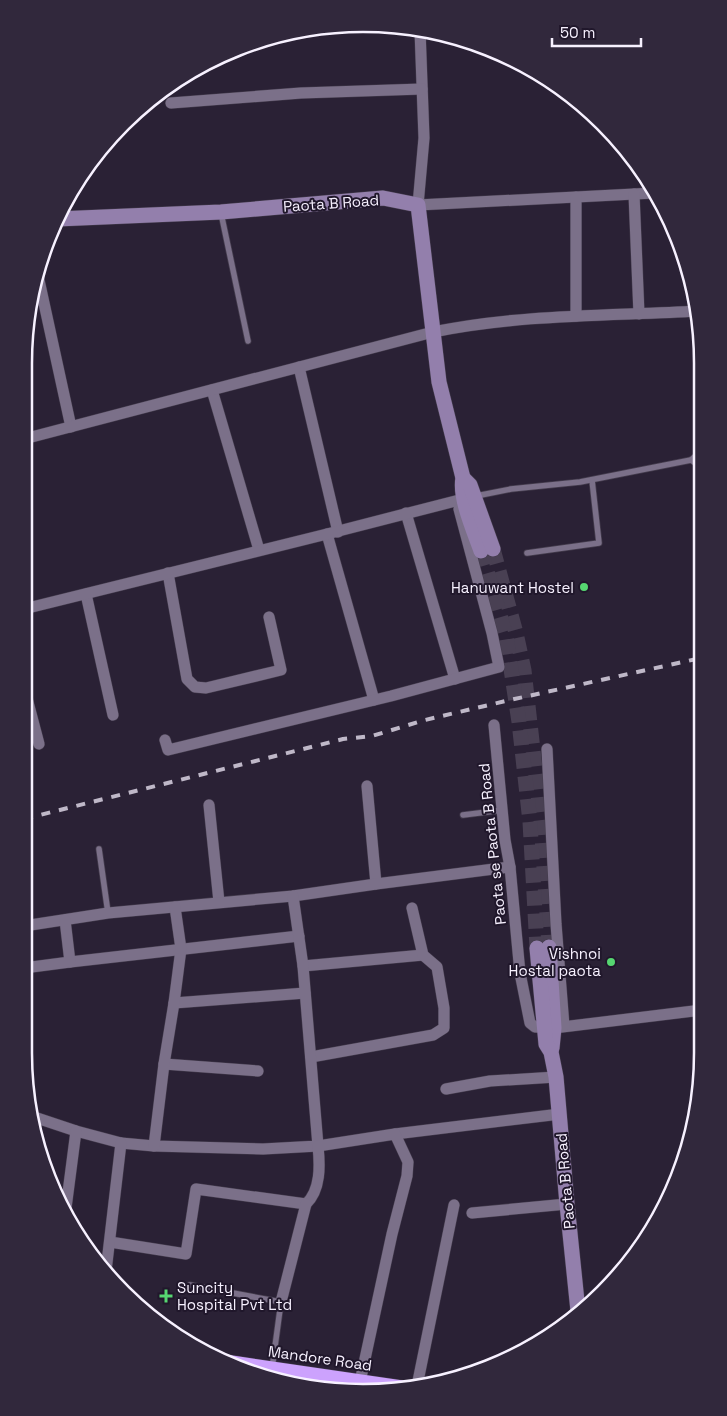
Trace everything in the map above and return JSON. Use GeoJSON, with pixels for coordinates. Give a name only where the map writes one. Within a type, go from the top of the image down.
{"type":"FeatureCollection","features":[{"type":"Feature","properties":{"kind":"highway","name":"Mandore Road"},"geometry":{"type":"LineString","coordinates":[[263,1368],[372,1384]]}},
{"type":"Feature","properties":{"kind":"street"},"geometry":{"type":"LineString","coordinates":[[420,38],[424,138],[418,205],[439,382],[464,478],[461,487],[487,550]]}},
{"type":"Feature","properties":{"kind":"street"},"geometry":{"type":"LineString","coordinates":[[171,103],[301,93],[422,89]]}},
{"type":"Feature","properties":{"kind":"street"},"geometry":{"type":"LineString","coordinates":[[418,205],[647,193]]}},
{"type":"Feature","properties":{"kind":"street"},"geometry":{"type":"LineString","coordinates":[[634,194],[639,314]]}},
{"type":"Feature","properties":{"kind":"street"},"geometry":{"type":"LineString","coordinates":[[576,197],[576,316]]}},
{"type":"Feature","properties":{"kind":"street","name":"Paota B Road"},"geometry":{"type":"LineString","coordinates":[[66,219],[221,212],[383,198],[418,205]]}},
{"type":"Feature","properties":{"kind":"street"},"geometry":{"type":"LineString","coordinates":[[41,290],[70,427]]}},
{"type":"Feature","properties":{"kind":"street"},"geometry":{"type":"LineString","coordinates":[[32,437],[433,332],[468,325],[576,316],[690,311]]}},
{"type":"Feature","properties":{"kind":"street"},"geometry":{"type":"LineString","coordinates":[[299,367],[333,533],[374,700]]}},
{"type":"Feature","properties":{"kind":"street"},"geometry":{"type":"LineString","coordinates":[[212,390],[259,550]]}},
{"type":"Feature","properties":{"kind":"street"},"geometry":{"type":"LineString","coordinates":[[32,607],[333,533],[465,498]]}},
{"type":"Feature","properties":{"kind":"street"},"geometry":{"type":"LineString","coordinates":[[166,740],[168,750],[374,700],[499,667],[465,498]]}},
{"type":"Feature","properties":{"kind":"street"},"geometry":{"type":"LineString","coordinates":[[406,513],[454,679]]}},
{"type":"Feature","properties":{"kind":"street"},"geometry":{"type":"LineString","coordinates":[[168,573],[187,679],[195,687],[206,688],[281,670],[269,617]]}},
{"type":"Feature","properties":{"kind":"street"},"geometry":{"type":"LineString","coordinates":[[86,594],[113,715]]}},
{"type":"Feature","properties":{"kind":"street"},"geometry":{"type":"LineString","coordinates":[[32,717],[39,744]]}},
{"type":"Feature","properties":{"kind":"street","name":"Paota se Paota B Road"},"geometry":{"type":"LineString","coordinates":[[494,725],[520,973],[528,1016],[530,1023],[535,1027],[554,1027]]}},
{"type":"Feature","properties":{"kind":"street"},"geometry":{"type":"LineString","coordinates":[[547,749],[556,924],[554,1027],[694,1011]]}},
{"type":"Feature","properties":{"kind":"street"},"geometry":{"type":"LineString","coordinates":[[367,786],[376,884]]}},
{"type":"Feature","properties":{"kind":"street"},"geometry":{"type":"LineString","coordinates":[[209,805],[219,902]]}},
{"type":"Feature","properties":{"kind":"street"},"geometry":{"type":"LineString","coordinates":[[32,925],[108,913],[293,896],[510,868]]}},
{"type":"Feature","properties":{"kind":"street"},"geometry":{"type":"LineString","coordinates":[[281,1302],[306,1204],[314,1194],[320,1168],[303,966],[293,896]]}},
{"type":"Feature","properties":{"kind":"street"},"geometry":{"type":"LineString","coordinates":[[154,1146],[181,949],[175,907]]}},
{"type":"Feature","properties":{"kind":"street"},"geometry":{"type":"LineString","coordinates":[[311,1057],[433,1035],[444,1028],[444,1008],[437,967],[423,955],[412,908]]}},
{"type":"Feature","properties":{"kind":"street"},"geometry":{"type":"LineString","coordinates":[[65,920],[70,962]]}},
{"type":"Feature","properties":{"kind":"street"},"geometry":{"type":"LineString","coordinates":[[32,967],[298,936]]}},
{"type":"Feature","properties":{"kind":"street","name":"Paota B Road"},"geometry":{"type":"LineString","coordinates":[[543,948],[554,1027],[554,1042],[551,1052],[560,1114],[577,1305]]}},
{"type":"Feature","properties":{"kind":"street"},"geometry":{"type":"LineString","coordinates":[[303,966],[423,955]]}},
{"type":"Feature","properties":{"kind":"street"},"geometry":{"type":"LineString","coordinates":[[174,1003],[305,993]]}},
{"type":"Feature","properties":{"kind":"street"},"geometry":{"type":"LineString","coordinates":[[164,1064],[258,1070]]}},
{"type":"Feature","properties":{"kind":"street"},"geometry":{"type":"LineString","coordinates":[[446,1089],[490,1081],[556,1077]]}},
{"type":"Feature","properties":{"kind":"street"},"geometry":{"type":"LineString","coordinates":[[39,1119],[122,1143],[154,1146],[263,1149],[318,1146],[396,1134],[560,1114]]}},
{"type":"Feature","properties":{"kind":"street"},"geometry":{"type":"LineString","coordinates":[[67,1199],[76,1131]]}},
{"type":"Feature","properties":{"kind":"street"},"geometry":{"type":"LineString","coordinates":[[360,1382],[392,1234],[407,1176],[408,1162],[396,1134]]}},
{"type":"Feature","properties":{"kind":"street"},"geometry":{"type":"LineString","coordinates":[[107,1262],[122,1143]]}},
{"type":"Feature","properties":{"kind":"street"},"geometry":{"type":"LineString","coordinates":[[110,1242],[186,1254],[196,1189],[306,1204]]}},
{"type":"Feature","properties":{"kind":"street"},"geometry":{"type":"LineString","coordinates":[[472,1213],[567,1204]]}},
{"type":"Feature","properties":{"kind":"street"},"geometry":{"type":"LineString","coordinates":[[418,1379],[454,1205]]}},
{"type":"Feature","properties":{"kind":"lane"},"geometry":{"type":"LineString","coordinates":[[221,212],[248,341]]}},
{"type":"Feature","properties":{"kind":"lane"},"geometry":{"type":"LineString","coordinates":[[465,498],[512,489],[592,480],[691,460],[694,457]]}},
{"type":"Feature","properties":{"kind":"lane"},"geometry":{"type":"LineString","coordinates":[[527,553],[599,543],[592,480]]}},
{"type":"Feature","properties":{"kind":"lane"},"geometry":{"type":"LineString","coordinates":[[463,815],[503,810]]}},
{"type":"Feature","properties":{"kind":"lane"},"geometry":{"type":"LineString","coordinates":[[99,849],[108,913]]}},
{"type":"Feature","properties":{"kind":"lane"},"geometry":{"type":"LineString","coordinates":[[190,1285],[281,1302],[272,1369]]}},
{"type":"Feature","properties":{"kind":"tunnel"},"geometry":{"type":"LineString","coordinates":[[493,549],[524,670],[541,821],[549,947]]}},
{"type":"Feature","properties":{"kind":"tunnel"},"geometry":{"type":"LineString","coordinates":[[481,551],[506,636],[519,722],[530,822],[537,948]]}},
{"type":"Feature","properties":{"kind":"railway"},"geometry":{"type":"LineString","coordinates":[[32,817],[343,739],[372,736],[425,720],[694,660]]}},
{"type":"Feature","properties":{"kind":"place","name":"Hanuwant Hostel"},"geometry":{"type":"Point","coordinates":[584,587]}},
{"type":"Feature","properties":{"kind":"place","name":"Vishnoi Hostal paota"},"geometry":{"type":"Point","coordinates":[611,962]}},
{"type":"Feature","properties":{"kind":"place","name":"Suncity Hospital Pvt Ltd"},"geometry":{"type":"Point","coordinates":[166,1296]}}]}
